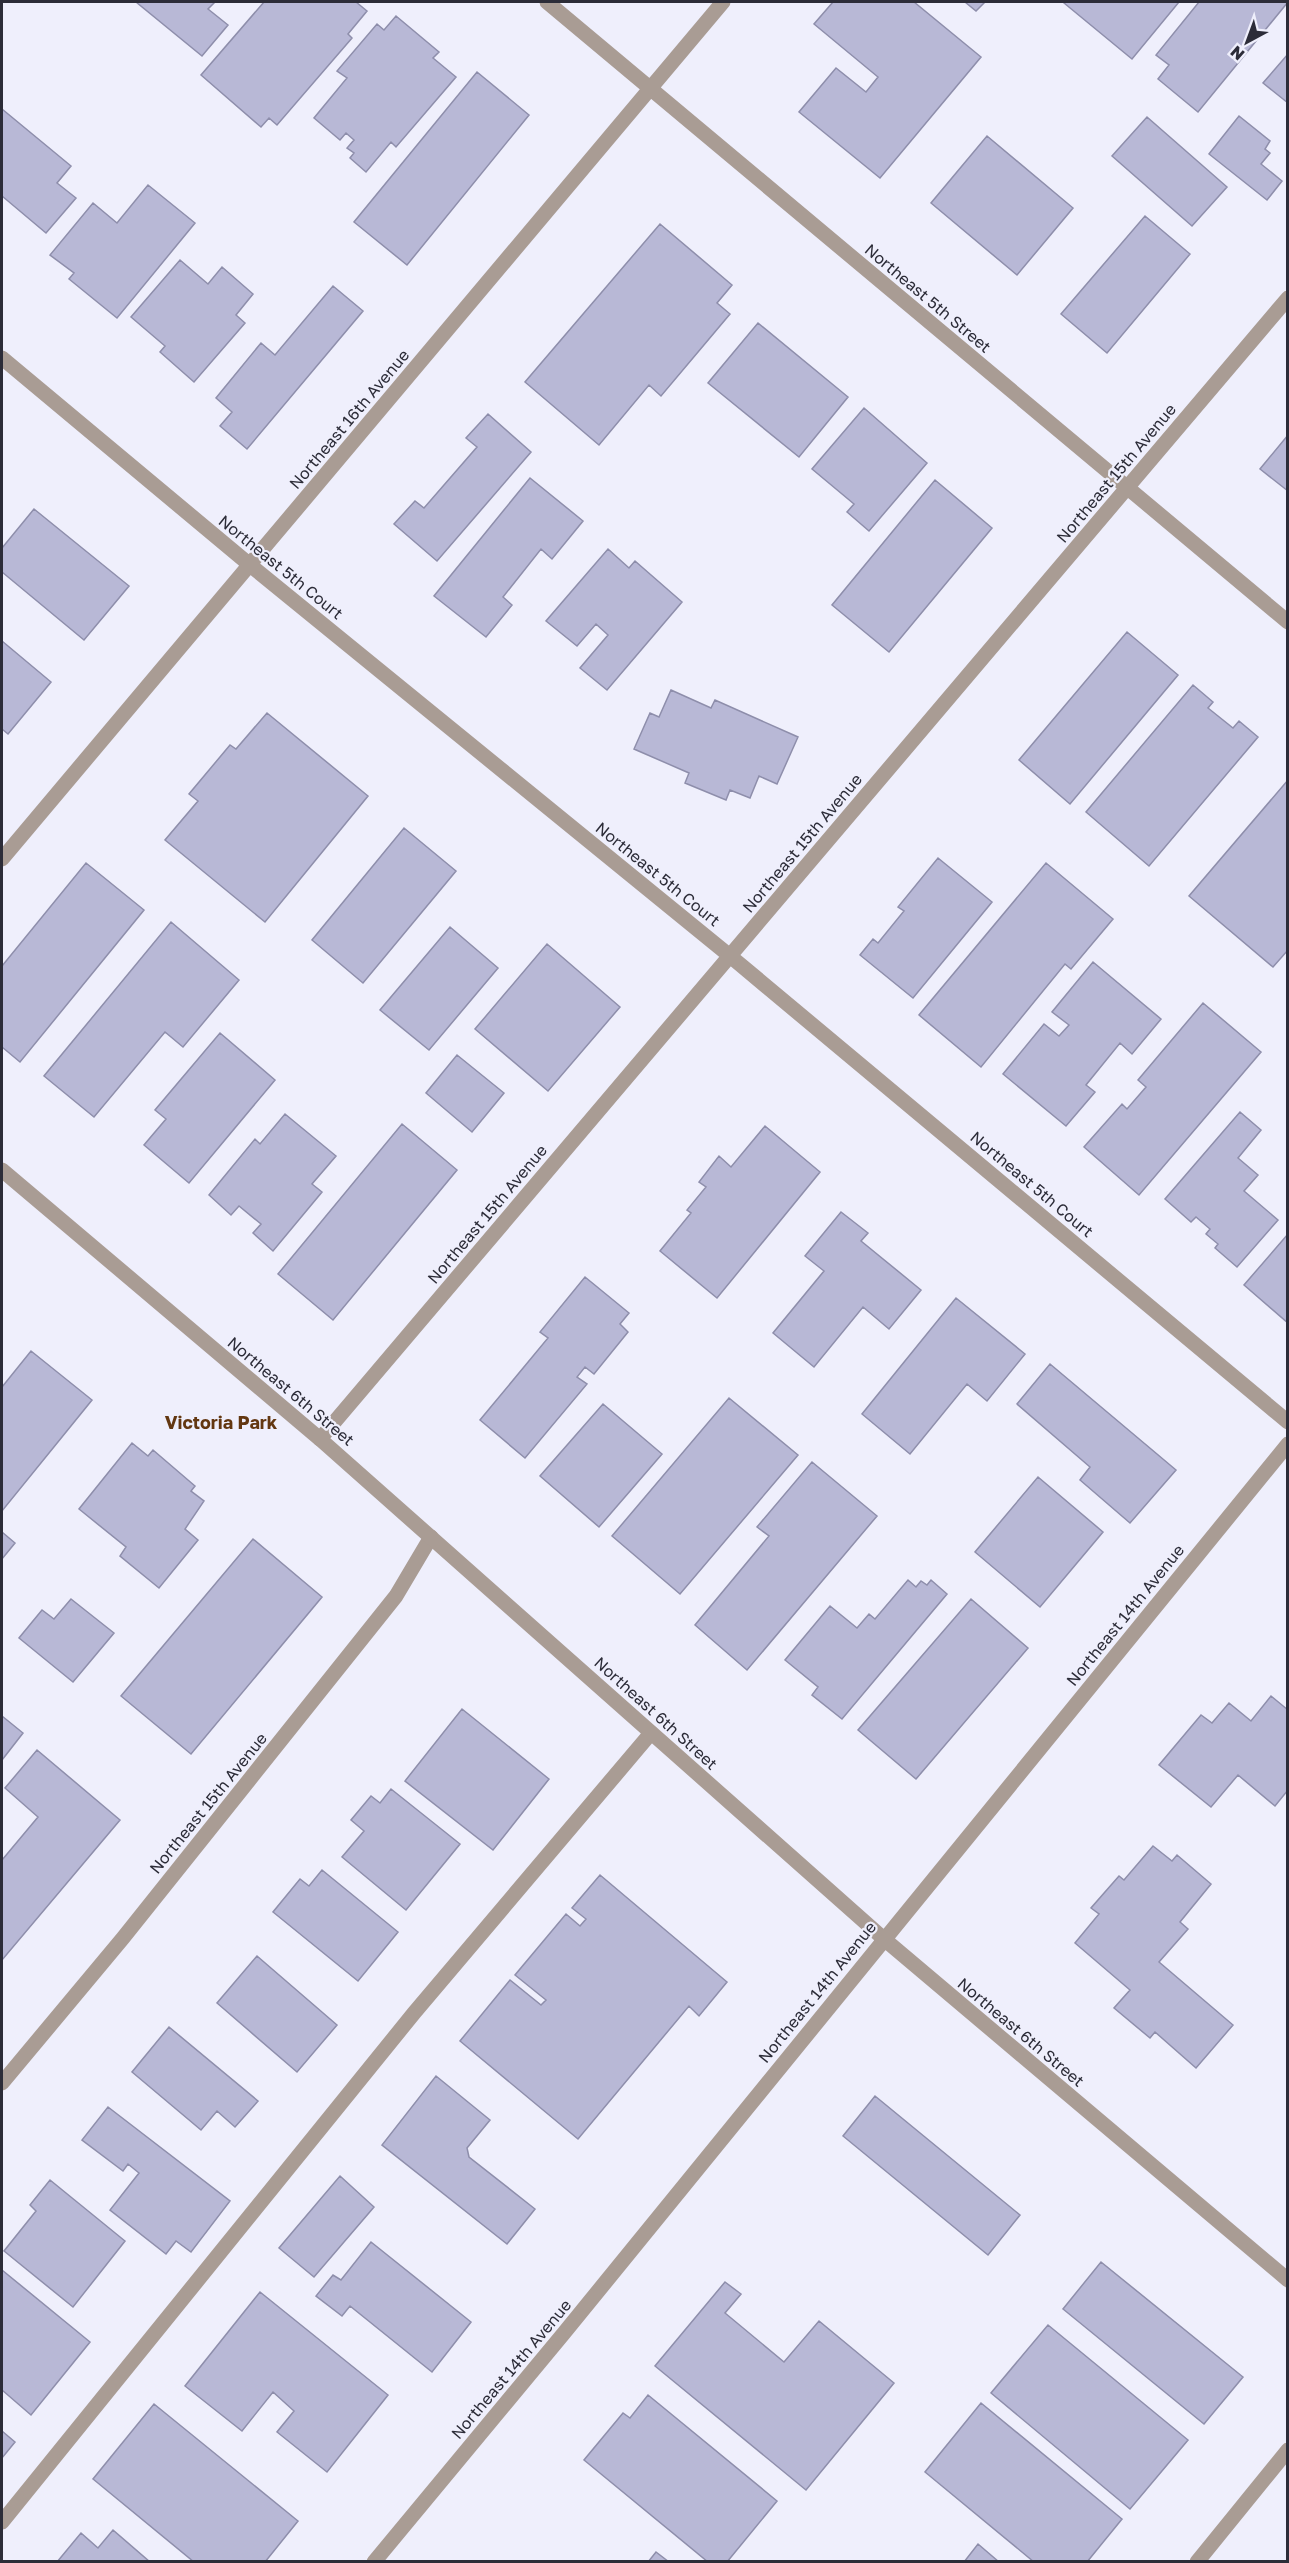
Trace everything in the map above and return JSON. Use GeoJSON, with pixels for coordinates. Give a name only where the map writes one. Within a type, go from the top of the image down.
{"type":"FeatureCollection","features":[{"type":"Feature","properties":{"kind":"street","name":"Northeast 5th Street"},"geometry":{"type":"LineString","coordinates":[[547,2],[1287,622]]}},
{"type":"Feature","properties":{"kind":"street","name":"Northeast 16th Avenue"},"geometry":{"type":"LineString","coordinates":[[2,859],[723,2]]}},
{"type":"Feature","properties":{"kind":"street","name":"Northeast 15th Avenue"},"geometry":{"type":"LineString","coordinates":[[320,1439],[1287,298]]}},
{"type":"Feature","properties":{"kind":"street","name":"Northeast 5th Court"},"geometry":{"type":"LineString","coordinates":[[2,358],[250,565],[730,956],[1287,1422]]}},
{"type":"Feature","properties":{"kind":"street","name":"Northeast 6th Street"},"geometry":{"type":"LineString","coordinates":[[2,1170],[320,1439],[884,1939],[1287,2280]]}},
{"type":"Feature","properties":{"kind":"street","name":"Northeast 14th Avenue"},"geometry":{"type":"LineString","coordinates":[[374,2562],[564,2333],[1287,1444]]}},
{"type":"Feature","properties":{"kind":"street","name":"Northeast 15th Avenue"},"geometry":{"type":"LineString","coordinates":[[2,2084],[123,1938],[396,1596],[431,1537]]}},
{"type":"Feature","properties":{"kind":"street"},"geometry":{"type":"LineString","coordinates":[[2,2522],[414,2013],[651,1733]]}},
{"type":"Feature","properties":{"kind":"street"},"geometry":{"type":"LineString","coordinates":[[1197,2562],[1287,2450]]}},
{"type":"Feature","properties":{"kind":"building"},"geometry":{"type":"Polygon","coordinates":[[[136,2],[215,2],[208,9],[228,25],[202,56],[136,2]]]}},
{"type":"Feature","properties":{"kind":"building"},"geometry":{"type":"Polygon","coordinates":[[[264,2],[356,2],[367,11],[348,34],[352,38],[277,125],[269,118],[261,127],[201,75],[264,2]]]}},
{"type":"Feature","properties":{"kind":"building"},"geometry":{"type":"Polygon","coordinates":[[[833,2],[914,2],[981,57],[880,178],[799,112],[836,68],[866,92],[878,77],[814,24],[833,2]]]}},
{"type":"Feature","properties":{"kind":"building"},"geometry":{"type":"Polygon","coordinates":[[[965,2],[985,2],[976,11],[965,2]]]}},
{"type":"Feature","properties":{"kind":"building"},"geometry":{"type":"Polygon","coordinates":[[[1179,2],[1132,59],[1064,3],[1179,2]]]}},
{"type":"Feature","properties":{"kind":"building"},"geometry":{"type":"Polygon","coordinates":[[[1199,2],[1288,2],[1198,112],[1158,79],[1169,65],[1156,55],[1199,2]]]}},
{"type":"Feature","properties":{"kind":"building"},"geometry":{"type":"Polygon","coordinates":[[[396,16],[439,52],[433,58],[456,77],[396,147],[391,142],[366,172],[350,158],[354,153],[347,148],[354,140],[346,133],[340,140],[314,118],[347,78],[337,71],[377,24],[384,30],[396,16]]]}},
{"type":"Feature","properties":{"kind":"building"},"geometry":{"type":"Polygon","coordinates":[[[1288,54],[1288,103],[1263,83],[1288,54]]]}},
{"type":"Feature","properties":{"kind":"building"},"geometry":{"type":"Polygon","coordinates":[[[477,72],[529,115],[407,265],[354,222],[477,72]]]}},
{"type":"Feature","properties":{"kind":"building"},"geometry":{"type":"Polygon","coordinates":[[[2,109],[71,166],[57,183],[76,198],[46,233],[2,196],[2,109]]]}},
{"type":"Feature","properties":{"kind":"building"},"geometry":{"type":"Polygon","coordinates":[[[1239,116],[1270,141],[1265,149],[1270,153],[1261,164],[1282,181],[1267,200],[1209,154],[1239,116]]]}},
{"type":"Feature","properties":{"kind":"building"},"geometry":{"type":"Polygon","coordinates":[[[1147,117],[1227,187],[1192,226],[1112,156],[1147,117]]]}},
{"type":"Feature","properties":{"kind":"building"},"geometry":{"type":"Polygon","coordinates":[[[987,136],[1073,208],[1017,275],[931,203],[987,136]]]}},
{"type":"Feature","properties":{"kind":"building"},"geometry":{"type":"Polygon","coordinates":[[[148,185],[195,223],[117,318],[69,279],[74,273],[50,255],[93,203],[117,223],[148,185]]]}},
{"type":"Feature","properties":{"kind":"building"},"geometry":{"type":"Polygon","coordinates":[[[1145,216],[1190,254],[1107,353],[1061,314],[1145,216]]]}},
{"type":"Feature","properties":{"kind":"building"},"geometry":{"type":"Polygon","coordinates":[[[660,224],[732,285],[717,303],[730,314],[661,396],[649,385],[599,445],[525,382],[660,224]]]}},
{"type":"Feature","properties":{"kind":"building"},"geometry":{"type":"Polygon","coordinates":[[[180,260],[208,284],[222,267],[253,294],[236,315],[245,323],[194,382],[160,352],[165,346],[131,317],[180,260]]]}},
{"type":"Feature","properties":{"kind":"building"},"geometry":{"type":"Polygon","coordinates":[[[333,286],[363,311],[247,449],[220,426],[232,412],[216,398],[261,343],[275,355],[333,286]]]}},
{"type":"Feature","properties":{"kind":"building"},"geometry":{"type":"Polygon","coordinates":[[[758,323],[848,397],[799,457],[708,383],[758,323]]]}},
{"type":"Feature","properties":{"kind":"building"},"geometry":{"type":"Polygon","coordinates":[[[864,408],[927,463],[869,531],[847,512],[854,504],[812,469],[864,408]]]}},
{"type":"Feature","properties":{"kind":"building"},"geometry":{"type":"Polygon","coordinates":[[[488,414],[531,452],[437,561],[394,524],[415,501],[424,508],[477,447],[466,438],[488,414]]]}},
{"type":"Feature","properties":{"kind":"building"},"geometry":{"type":"Polygon","coordinates":[[[1288,435],[1288,491],[1260,469],[1288,435]]]}},
{"type":"Feature","properties":{"kind":"building"},"geometry":{"type":"Polygon","coordinates":[[[530,478],[583,521],[552,559],[541,549],[503,597],[512,605],[486,637],[434,596],[530,478]]]}},
{"type":"Feature","properties":{"kind":"building"},"geometry":{"type":"Polygon","coordinates":[[[935,480],[992,528],[889,652],[832,605],[935,480]]]}},
{"type":"Feature","properties":{"kind":"building"},"geometry":{"type":"Polygon","coordinates":[[[34,509],[129,586],[84,640],[2,572],[2,548],[34,509]]]}},
{"type":"Feature","properties":{"kind":"building"},"geometry":{"type":"Polygon","coordinates":[[[608,549],[629,568],[635,561],[682,602],[607,690],[580,668],[608,635],[596,624],[577,646],[546,621],[608,549]]]}},
{"type":"Feature","properties":{"kind":"building"},"geometry":{"type":"Polygon","coordinates":[[[1127,632],[1178,675],[1070,804],[1019,760],[1127,632]]]}},
{"type":"Feature","properties":{"kind":"building"},"geometry":{"type":"Polygon","coordinates":[[[2,641],[51,682],[8,734],[2,729],[2,641]]]}},
{"type":"Feature","properties":{"kind":"building"},"geometry":{"type":"Polygon","coordinates":[[[1193,685],[1213,702],[1208,708],[1233,728],[1239,721],[1258,737],[1149,866],[1086,812],[1193,685]]]}},
{"type":"Feature","properties":{"kind":"building"},"geometry":{"type":"Polygon","coordinates":[[[671,690],[711,708],[715,700],[798,737],[777,784],[759,776],[750,798],[730,790],[726,800],[685,783],[689,773],[634,749],[650,713],[659,717],[671,690]]]}},
{"type":"Feature","properties":{"kind":"building"},"geometry":{"type":"Polygon","coordinates":[[[267,713],[368,796],[265,922],[165,840],[198,801],[189,794],[230,745],[236,749],[267,713]]]}},
{"type":"Feature","properties":{"kind":"building"},"geometry":{"type":"Polygon","coordinates":[[[1288,780],[1288,950],[1273,967],[1189,896],[1288,780]]]}},
{"type":"Feature","properties":{"kind":"building"},"geometry":{"type":"Polygon","coordinates":[[[404,828],[456,871],[363,983],[312,940],[404,828]]]}},
{"type":"Feature","properties":{"kind":"building"},"geometry":{"type":"Polygon","coordinates":[[[938,858],[992,902],[913,998],[860,955],[873,939],[878,943],[904,911],[898,907],[938,858]]]}},
{"type":"Feature","properties":{"kind":"building"},"geometry":{"type":"Polygon","coordinates":[[[86,863],[144,910],[20,1062],[2,1047],[2,966],[86,863]]]}},
{"type":"Feature","properties":{"kind":"building"},"geometry":{"type":"Polygon","coordinates":[[[1046,863],[1113,919],[1071,969],[1065,964],[981,1067],[919,1015],[1046,863]]]}},
{"type":"Feature","properties":{"kind":"building"},"geometry":{"type":"Polygon","coordinates":[[[171,922],[239,980],[183,1047],[165,1032],[94,1117],[44,1076],[171,922]]]}},
{"type":"Feature","properties":{"kind":"building"},"geometry":{"type":"Polygon","coordinates":[[[450,927],[498,968],[429,1050],[380,1010],[450,927]]]}},
{"type":"Feature","properties":{"kind":"building"},"geometry":{"type":"Polygon","coordinates":[[[547,944],[620,1007],[548,1091],[475,1029],[547,944]]]}},
{"type":"Feature","properties":{"kind":"building"},"geometry":{"type":"Polygon","coordinates":[[[1093,962],[1161,1019],[1132,1054],[1120,1043],[1086,1085],[1095,1092],[1066,1126],[1003,1074],[1044,1024],[1059,1036],[1069,1025],[1052,1012],[1093,962]]]}},
{"type":"Feature","properties":{"kind":"building"},"geometry":{"type":"Polygon","coordinates":[[[1203,1003],[1261,1052],[1139,1195],[1084,1147],[1122,1104],[1127,1109],[1146,1087],[1138,1080],[1203,1003]]]}},
{"type":"Feature","properties":{"kind":"building"},"geometry":{"type":"Polygon","coordinates":[[[220,1033],[275,1080],[189,1183],[144,1145],[166,1119],[155,1110],[220,1033]]]}},
{"type":"Feature","properties":{"kind":"building"},"geometry":{"type":"Polygon","coordinates":[[[457,1055],[504,1093],[472,1132],[426,1093],[457,1055]]]}},
{"type":"Feature","properties":{"kind":"building"},"geometry":{"type":"Polygon","coordinates":[[[1240,1112],[1261,1130],[1238,1158],[1258,1175],[1244,1191],[1278,1220],[1237,1267],[1215,1248],[1218,1244],[1206,1234],[1210,1229],[1196,1217],[1191,1222],[1165,1199],[1240,1112]]]}},
{"type":"Feature","properties":{"kind":"building"},"geometry":{"type":"Polygon","coordinates":[[[285,1114],[336,1156],[312,1184],[322,1192],[273,1251],[253,1233],[261,1224],[239,1206],[231,1215],[209,1195],[255,1139],[260,1144],[285,1114]]]}},
{"type":"Feature","properties":{"kind":"building"},"geometry":{"type":"Polygon","coordinates":[[[402,1124],[457,1170],[333,1320],[278,1274],[402,1124]]]}},
{"type":"Feature","properties":{"kind":"building"},"geometry":{"type":"Polygon","coordinates":[[[765,1126],[820,1172],[717,1298],[660,1251],[691,1213],[687,1210],[706,1187],[699,1182],[719,1156],[731,1167],[765,1126]]]}},
{"type":"Feature","properties":{"kind":"building"},"geometry":{"type":"Polygon","coordinates":[[[841,1212],[868,1233],[861,1241],[921,1290],[889,1329],[863,1307],[814,1367],[773,1333],[824,1271],[805,1256],[841,1212]]]}},
{"type":"Feature","properties":{"kind":"building"},"geometry":{"type":"Polygon","coordinates":[[[1288,1234],[1288,1323],[1244,1285],[1288,1234]]]}},
{"type":"Feature","properties":{"kind":"building"},"geometry":{"type":"Polygon","coordinates":[[[585,1277],[629,1313],[620,1324],[628,1332],[594,1374],[585,1367],[577,1377],[587,1384],[525,1458],[480,1420],[548,1338],[540,1332],[585,1277]]]}},
{"type":"Feature","properties":{"kind":"building"},"geometry":{"type":"Polygon","coordinates":[[[956,1298],[1025,1354],[987,1401],[967,1384],[910,1454],[862,1414],[956,1298]]]}},
{"type":"Feature","properties":{"kind":"building"},"geometry":{"type":"Polygon","coordinates":[[[31,1351],[92,1400],[2,1511],[2,1387],[31,1351]]]}},
{"type":"Feature","properties":{"kind":"building"},"geometry":{"type":"Polygon","coordinates":[[[1050,1364],[1176,1470],[1130,1523],[1080,1480],[1090,1467],[1017,1404],[1050,1364]]]}},
{"type":"Feature","properties":{"kind":"building"},"geometry":{"type":"Polygon","coordinates":[[[729,1398],[798,1455],[680,1594],[612,1536],[729,1398]]]}},
{"type":"Feature","properties":{"kind":"building"},"geometry":{"type":"Polygon","coordinates":[[[603,1404],[662,1454],[599,1527],[540,1476],[603,1404]]]}},
{"type":"Feature","properties":{"kind":"building"},"geometry":{"type":"Polygon","coordinates":[[[132,1443],[148,1456],[153,1450],[195,1486],[191,1491],[204,1501],[185,1529],[198,1540],[159,1588],[120,1556],[126,1547],[79,1509],[132,1443]]]}},
{"type":"Feature","properties":{"kind":"building"},"geometry":{"type":"Polygon","coordinates":[[[812,1462],[877,1516],[747,1670],[695,1625],[769,1536],[757,1527],[812,1462]]]}},
{"type":"Feature","properties":{"kind":"building"},"geometry":{"type":"Polygon","coordinates":[[[1038,1477],[1103,1532],[1040,1607],[975,1552],[1038,1477]]]}},
{"type":"Feature","properties":{"kind":"building"},"geometry":{"type":"Polygon","coordinates":[[[2,1532],[15,1543],[2,1559],[2,1532]]]}},
{"type":"Feature","properties":{"kind":"building"},"geometry":{"type":"Polygon","coordinates":[[[253,1539],[322,1597],[191,1754],[121,1696],[253,1539]]]}},
{"type":"Feature","properties":{"kind":"building"},"geometry":{"type":"Polygon","coordinates":[[[908,1580],[916,1587],[921,1581],[927,1585],[931,1580],[947,1594],[842,1719],[812,1695],[818,1687],[785,1660],[830,1606],[857,1628],[869,1614],[875,1619],[908,1580]]]}},
{"type":"Feature","properties":{"kind":"building"},"geometry":{"type":"Polygon","coordinates":[[[71,1599],[114,1633],[73,1682],[19,1638],[42,1610],[54,1619],[71,1599]]]}},
{"type":"Feature","properties":{"kind":"building"},"geometry":{"type":"Polygon","coordinates":[[[971,1599],[1028,1648],[916,1779],[858,1730],[971,1599]]]}},
{"type":"Feature","properties":{"kind":"building"},"geometry":{"type":"Polygon","coordinates":[[[1271,1696],[1288,1710],[1288,1790],[1275,1806],[1238,1775],[1211,1807],[1159,1765],[1201,1715],[1212,1723],[1229,1703],[1251,1721],[1271,1696]]]}},
{"type":"Feature","properties":{"kind":"building"},"geometry":{"type":"Polygon","coordinates":[[[462,1709],[549,1779],[493,1850],[405,1781],[462,1709]]]}},
{"type":"Feature","properties":{"kind":"building"},"geometry":{"type":"Polygon","coordinates":[[[2,1716],[23,1733],[2,1760],[2,1716]]]}},
{"type":"Feature","properties":{"kind":"building"},"geometry":{"type":"Polygon","coordinates":[[[37,1750],[120,1820],[2,1960],[2,1860],[38,1817],[5,1788],[37,1750]]]}},
{"type":"Feature","properties":{"kind":"building"},"geometry":{"type":"Polygon","coordinates":[[[391,1789],[460,1844],[406,1910],[342,1857],[364,1831],[351,1820],[371,1796],[380,1803],[391,1789]]]}},
{"type":"Feature","properties":{"kind":"building"},"geometry":{"type":"Polygon","coordinates":[[[1153,1846],[1172,1861],[1177,1855],[1211,1884],[1180,1922],[1188,1929],[1159,1962],[1233,2025],[1196,2068],[1155,2032],[1150,2038],[1114,2008],[1130,1990],[1075,1943],[1099,1914],[1091,1908],[1119,1876],[1124,1880],[1153,1846]]]}},
{"type":"Feature","properties":{"kind":"building"},"geometry":{"type":"Polygon","coordinates":[[[322,1870],[398,1932],[358,1981],[273,1912],[300,1879],[309,1886],[322,1870]]]}},
{"type":"Feature","properties":{"kind":"building"},"geometry":{"type":"Polygon","coordinates":[[[600,1875],[727,1982],[699,2016],[689,2006],[578,2139],[460,2041],[510,1980],[541,2005],[546,2000],[515,1975],[566,1914],[580,1926],[586,1919],[572,1908],[600,1875]]]}},
{"type":"Feature","properties":{"kind":"building"},"geometry":{"type":"Polygon","coordinates":[[[257,1956],[337,2025],[297,2072],[217,2003],[257,1956]]]}},
{"type":"Feature","properties":{"kind":"building"},"geometry":{"type":"Polygon","coordinates":[[[169,2027],[258,2101],[235,2127],[217,2111],[201,2130],[132,2072],[169,2027]]]}},
{"type":"Feature","properties":{"kind":"building"},"geometry":{"type":"Polygon","coordinates":[[[436,2076],[490,2120],[467,2148],[469,2157],[535,2209],[507,2244],[382,2145],[436,2076]]]}},
{"type":"Feature","properties":{"kind":"building"},"geometry":{"type":"Polygon","coordinates":[[[875,2096],[1020,2215],[988,2255],[843,2136],[875,2096]]]}},
{"type":"Feature","properties":{"kind":"building"},"geometry":{"type":"Polygon","coordinates":[[[108,2107],[230,2201],[191,2252],[176,2241],[166,2254],[110,2210],[139,2173],[128,2164],[123,2171],[82,2140],[108,2107]]]}},
{"type":"Feature","properties":{"kind":"building"},"geometry":{"type":"Polygon","coordinates":[[[340,2176],[374,2207],[314,2277],[279,2248],[340,2176]]]}},
{"type":"Feature","properties":{"kind":"building"},"geometry":{"type":"Polygon","coordinates":[[[50,2180],[125,2241],[73,2307],[4,2251],[36,2211],[30,2205],[50,2180]]]}},
{"type":"Feature","properties":{"kind":"building"},"geometry":{"type":"Polygon","coordinates":[[[371,2242],[471,2322],[432,2372],[350,2306],[342,2316],[316,2296],[333,2275],[341,2280],[371,2242]]]}},
{"type":"Feature","properties":{"kind":"building"},"geometry":{"type":"Polygon","coordinates":[[[1101,2262],[1243,2377],[1204,2424],[1063,2309],[1101,2262]]]}},
{"type":"Feature","properties":{"kind":"building"},"geometry":{"type":"Polygon","coordinates":[[[2,2270],[90,2342],[31,2415],[2,2390],[2,2270]]]}},
{"type":"Feature","properties":{"kind":"building"},"geometry":{"type":"Polygon","coordinates":[[[725,2282],[741,2294],[725,2313],[784,2362],[819,2321],[894,2383],[806,2490],[655,2366],[725,2282]]]}},
{"type":"Feature","properties":{"kind":"building"},"geometry":{"type":"Polygon","coordinates":[[[260,2292],[388,2395],[327,2472],[277,2432],[294,2411],[273,2392],[242,2431],[185,2386],[260,2292]]]}},
{"type":"Feature","properties":{"kind":"building"},"geometry":{"type":"Polygon","coordinates":[[[1048,2325],[1188,2440],[1130,2509],[991,2393],[1048,2325]]]}},
{"type":"Feature","properties":{"kind":"building"},"geometry":{"type":"Polygon","coordinates":[[[648,2395],[777,2501],[727,2562],[708,2562],[584,2460],[623,2413],[630,2418],[648,2395]]]}},
{"type":"Feature","properties":{"kind":"building"},"geometry":{"type":"Polygon","coordinates":[[[981,2403],[1122,2519],[1087,2562],[1034,2562],[925,2472],[981,2403]]]}},
{"type":"Feature","properties":{"kind":"building"},"geometry":{"type":"Polygon","coordinates":[[[154,2404],[298,2521],[265,2562],[194,2562],[93,2479],[154,2404]]]}},
{"type":"Feature","properties":{"kind":"building"},"geometry":{"type":"Polygon","coordinates":[[[2,2431],[15,2442],[2,2458],[2,2431]]]}},
{"type":"Feature","properties":{"kind":"building"},"geometry":{"type":"Polygon","coordinates":[[[113,2530],[150,2562],[57,2562],[81,2533],[98,2548],[113,2530]]]}},
{"type":"Feature","properties":{"kind":"building"},"geometry":{"type":"Polygon","coordinates":[[[978,2544],[999,2562],[964,2562],[978,2544]]]}},
{"type":"Feature","properties":{"kind":"building"},"geometry":{"type":"Polygon","coordinates":[[[656,2552],[669,2562],[648,2562],[656,2552]]]}},
{"type":"Feature","properties":{"kind":"district","name":"Victoria Park"},"geometry":{"type":"Point","coordinates":[221,1422]}}]}
